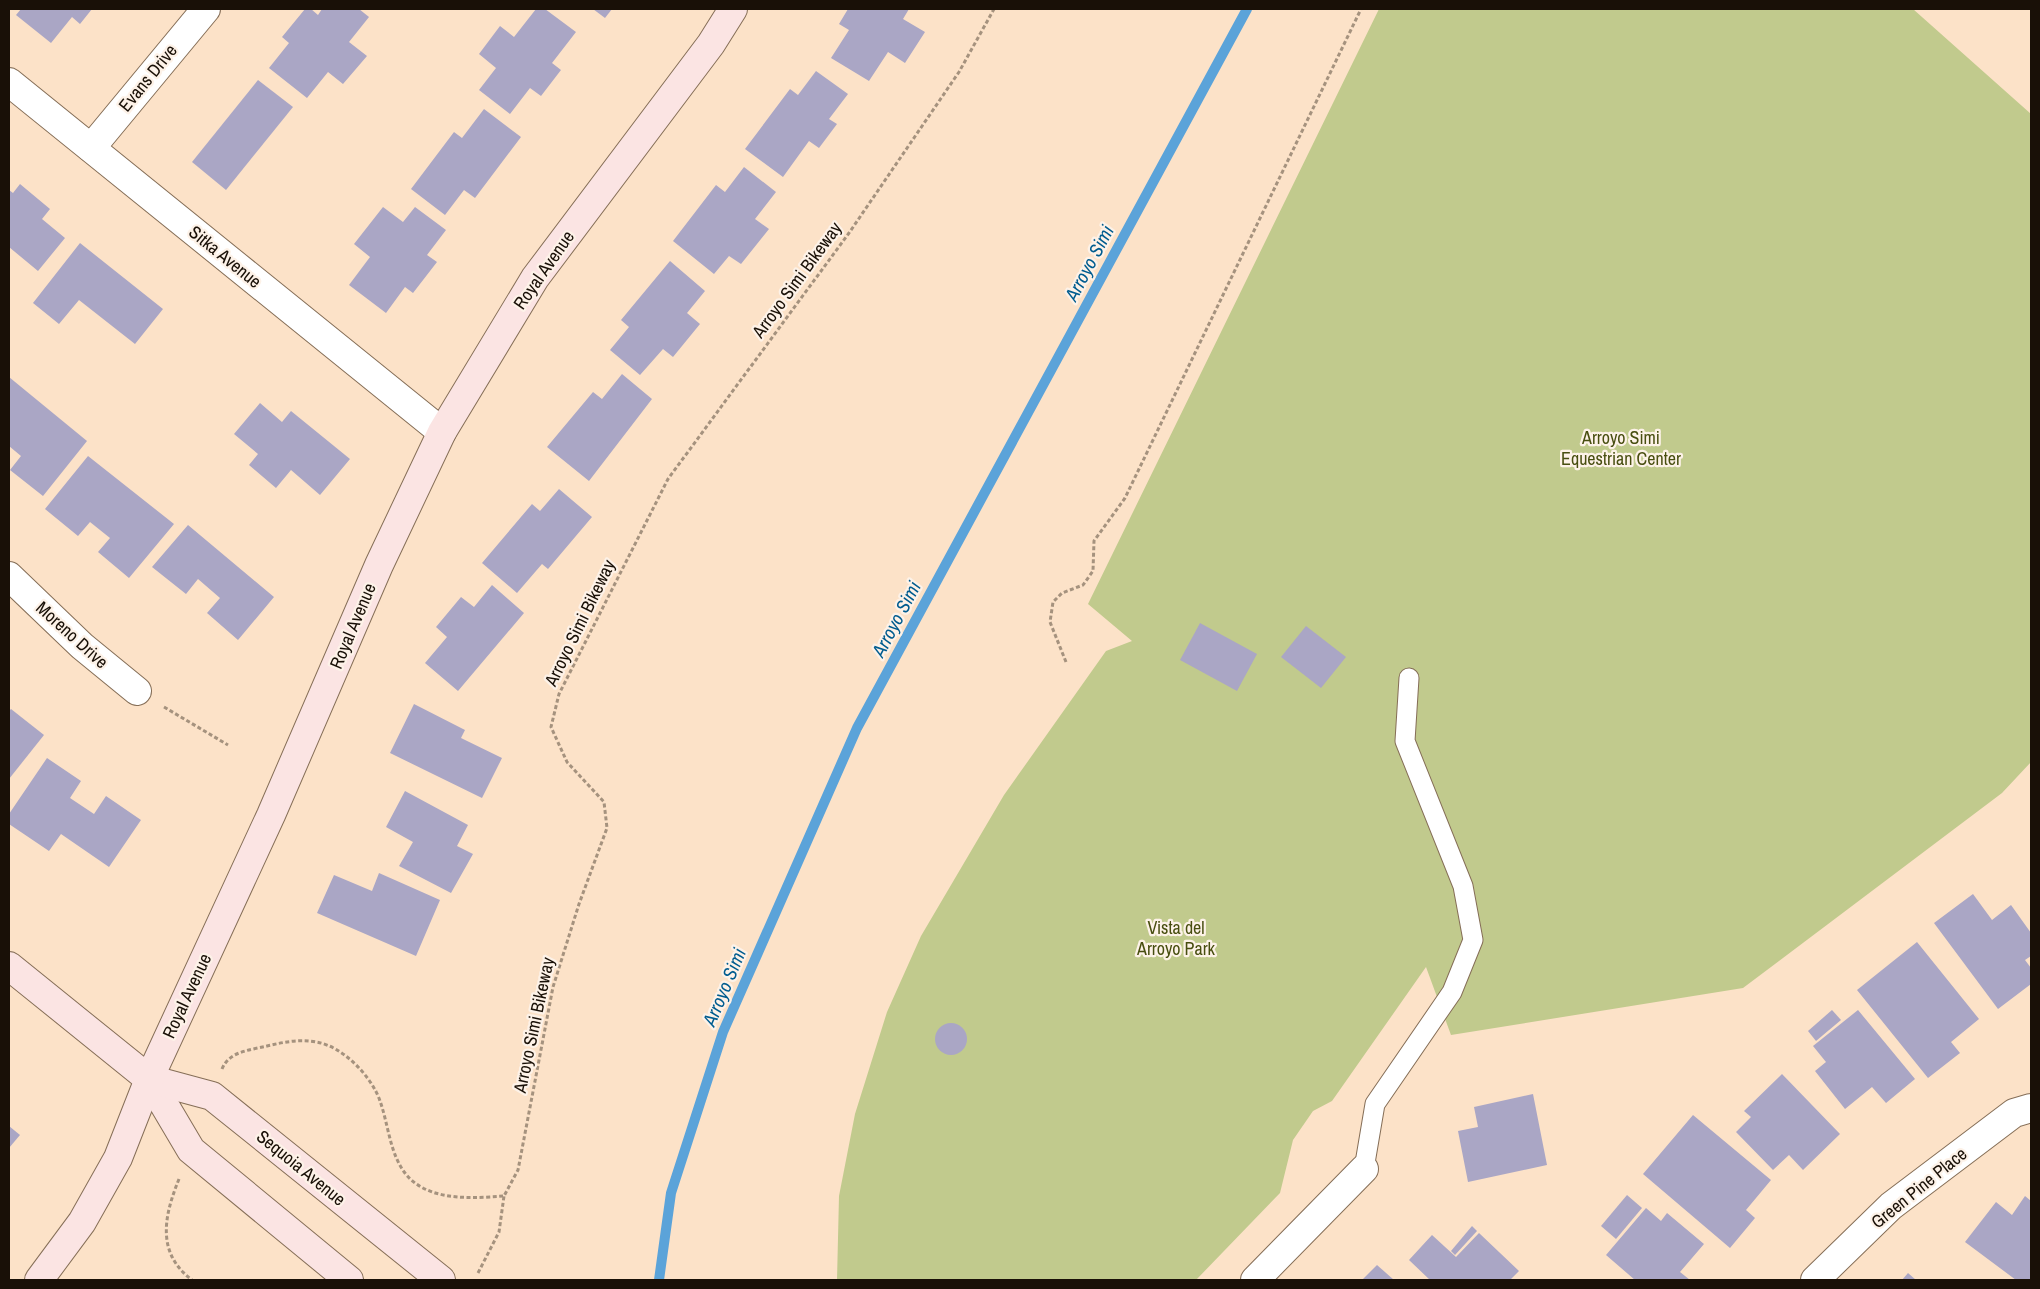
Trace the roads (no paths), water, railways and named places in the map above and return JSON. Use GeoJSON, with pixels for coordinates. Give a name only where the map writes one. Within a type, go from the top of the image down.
{"type":"FeatureCollection","features":[{"type":"Feature","properties":{"kind":"main road","name":"Royal Avenue"},"geometry":{"type":"LineString","coordinates":[[39,1280],[82,1222],[118,1158],[149,1079],[271,815],[379,565],[442,432],[535,278],[711,44],[733,9]]}},
{"type":"Feature","properties":{"kind":"main road","name":"Sequoia Avenue"},"geometry":{"type":"LineString","coordinates":[[9,966],[149,1079],[191,1150],[349,1280]]}},
{"type":"Feature","properties":{"kind":"main road","name":"Sequoia Avenue"},"geometry":{"type":"LineString","coordinates":[[149,1079],[212,1096],[441,1280]]}},
{"type":"Feature","properties":{"kind":"street","name":"Evans Drive"},"geometry":{"type":"LineString","coordinates":[[91,148],[206,9]]}},
{"type":"Feature","properties":{"kind":"street","name":"Sitka Avenue"},"geometry":{"type":"LineString","coordinates":[[9,82],[442,432]]}},
{"type":"Feature","properties":{"kind":"street","name":"Moreno Drive"},"geometry":{"type":"LineString","coordinates":[[9,576],[82,646],[137,691]]}},
{"type":"Feature","properties":{"kind":"street","name":"Green Pine Place"},"geometry":{"type":"LineString","coordinates":[[1815,1280],[1891,1206],[2014,1113],[2031,1108]]}},
{"type":"Feature","properties":{"kind":"street"},"geometry":{"type":"LineString","coordinates":[[1255,1280],[1364,1169]]}},
{"type":"Feature","properties":{"kind":"lane"},"geometry":{"type":"LineString","coordinates":[[1364,1169],[1375,1104],[1452,992],[1473,940],[1463,886],[1405,741],[1409,678]]}},
{"type":"Feature","properties":{"kind":"waterway","name":"Arroyo Simi"},"geometry":{"type":"LineString","coordinates":[[659,1280],[671,1193],[723,1032],[857,728],[1247,9]]}},
{"type":"Feature","properties":{"kind":"park label","name":"Arroyo Simi Equestrian Center"},"geometry":{"type":"Point","coordinates":[1621,448]}},
{"type":"Feature","properties":{"kind":"park label","name":"Vista del Arroyo Park"},"geometry":{"type":"Point","coordinates":[1176,938]}}]}
